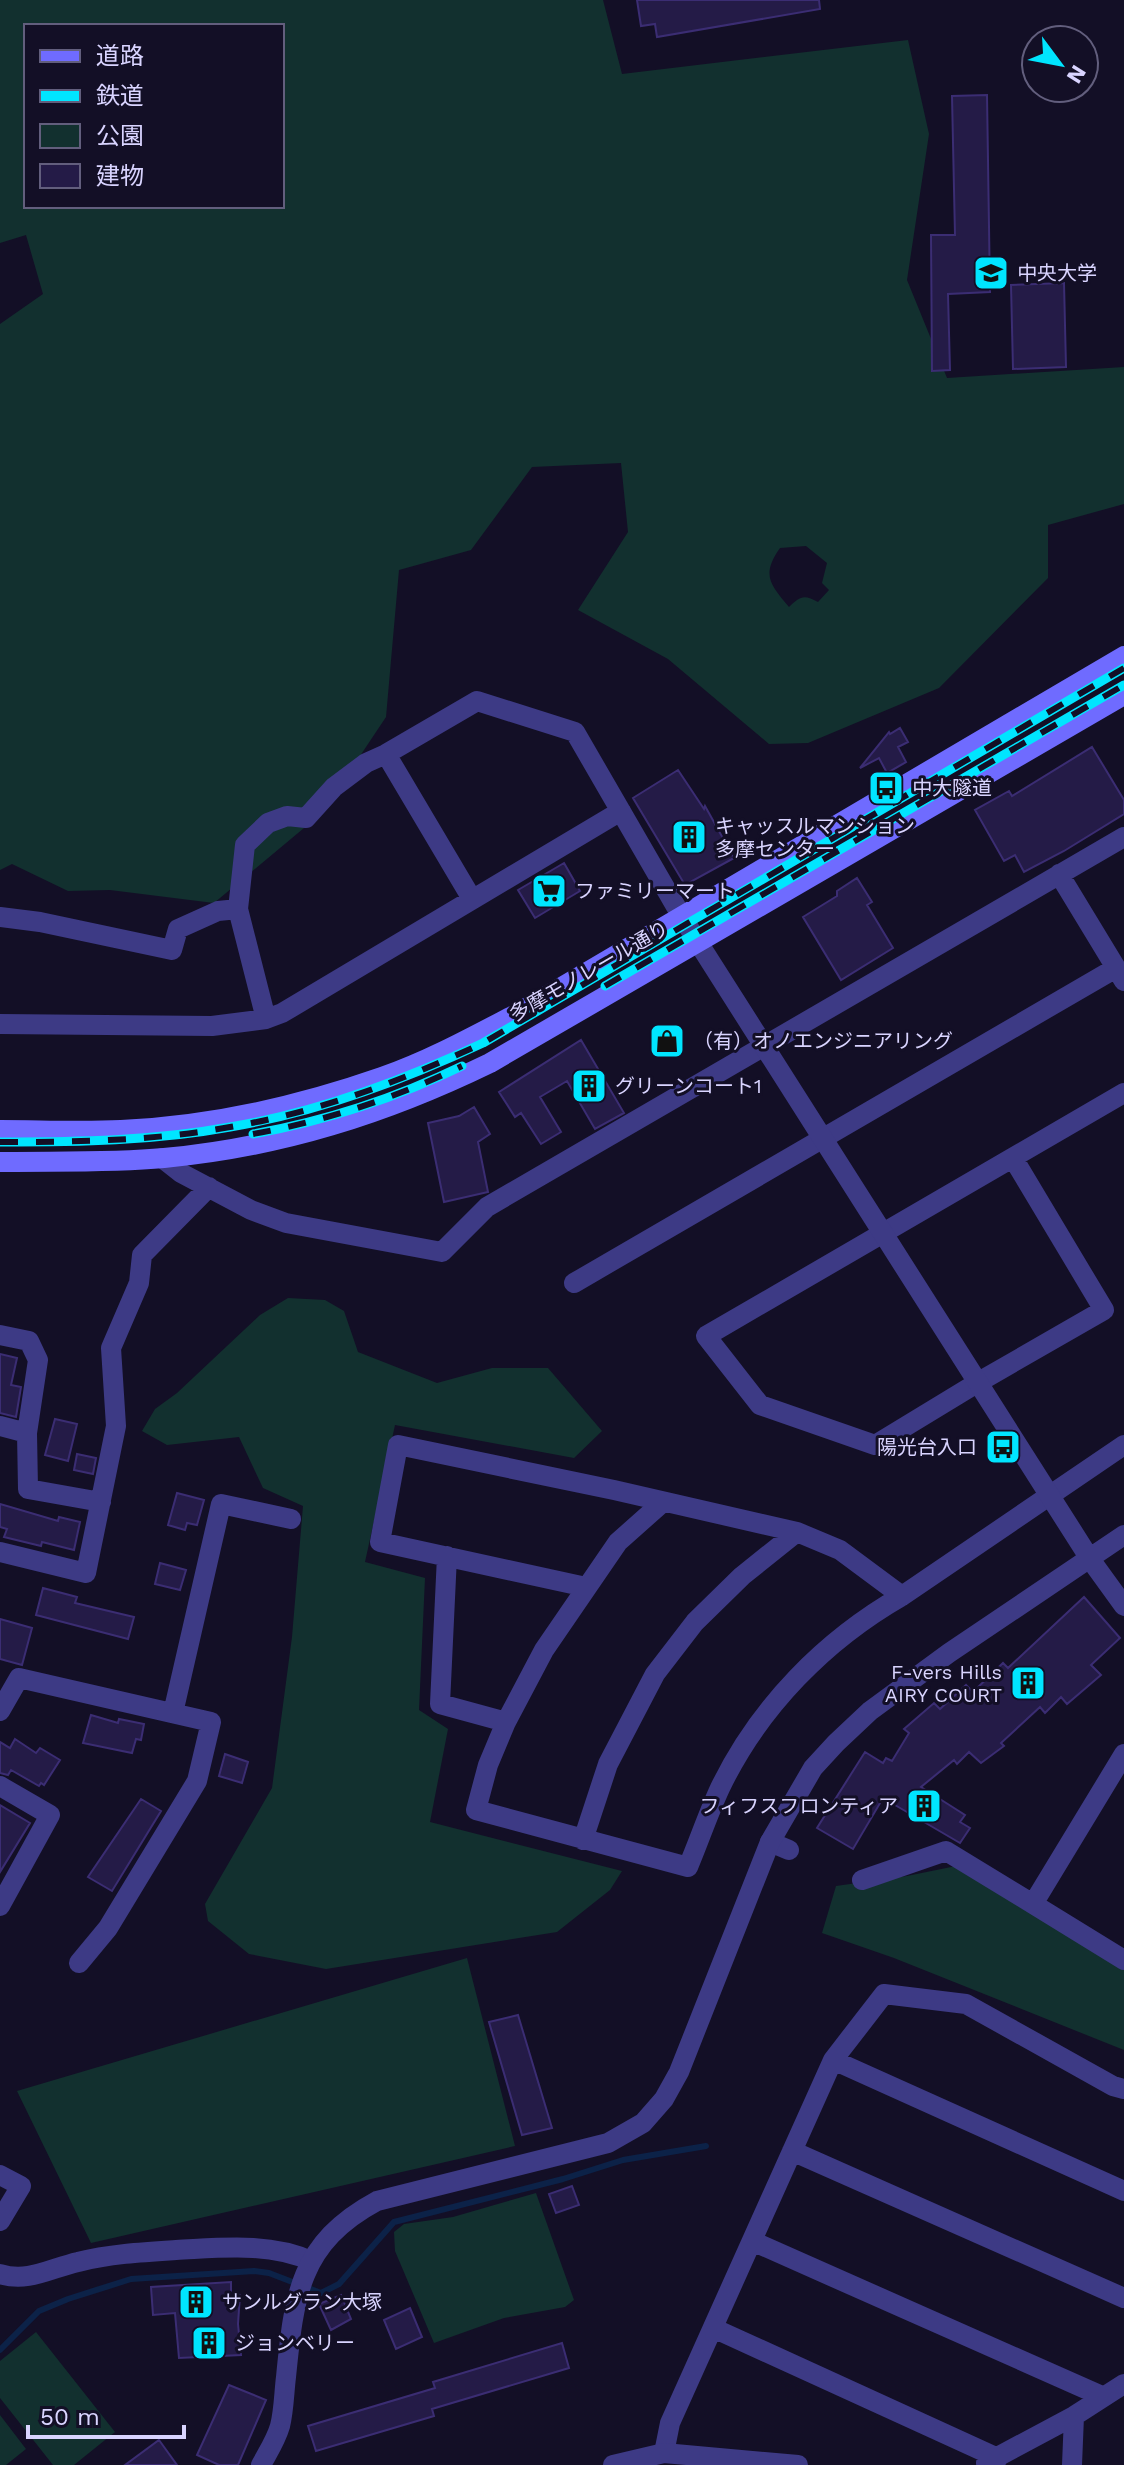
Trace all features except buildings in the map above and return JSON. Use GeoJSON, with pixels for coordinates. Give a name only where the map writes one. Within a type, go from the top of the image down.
{"type":"FeatureCollection","features":[{"type":"Feature","properties":{"kind":"main road","name":"多摩モノレール通り"},"geometry":{"type":"LineString","coordinates":[[0,1130],[121,1130],[192,1124],[346,1089],[384,1076],[475,1035],[682,917],[1124,656]]}},
{"type":"Feature","properties":{"kind":"main road","name":"多摩モノレール通り"},"geometry":{"type":"LineString","coordinates":[[0,1162],[162,1158],[238,1148],[344,1124],[396,1106],[490,1063],[1124,695]]}},
{"type":"Feature","properties":{"kind":"street"},"geometry":{"type":"LineString","coordinates":[[266,1019],[238,909],[245,845],[254,835],[268,823],[287,816],[306,818],[334,787],[366,763],[477,701],[575,732],[698,944],[1090,1559],[1124,1606]]}},
{"type":"Feature","properties":{"kind":"street"},"geometry":{"type":"LineString","coordinates":[[386,754],[472,899]]}},
{"type":"Feature","properties":{"kind":"street"},"geometry":{"type":"LineString","coordinates":[[0,1024],[212,1026],[266,1019],[282,1013],[621,811]]}},
{"type":"Feature","properties":{"kind":"street"},"geometry":{"type":"LineString","coordinates":[[162,1158],[181,1173],[251,1210],[286,1223],[442,1252],[487,1207],[1124,837]]}},
{"type":"Feature","properties":{"kind":"street"},"geometry":{"type":"LineString","coordinates":[[574,1283],[822,1139],[1120,974],[1059,874]]}},
{"type":"Feature","properties":{"kind":"street"},"geometry":{"type":"LineString","coordinates":[[0,917],[40,922],[172,950],[178,929],[218,911],[238,909]]}},
{"type":"Feature","properties":{"kind":"street"},"geometry":{"type":"LineString","coordinates":[[1013,1158],[1104,1310],[875,1445],[760,1405],[706,1336],[1124,1093]]}},
{"type":"Feature","properties":{"kind":"street"},"geometry":{"type":"LineString","coordinates":[[0,1552],[86,1573],[116,1426],[111,1348],[139,1283],[142,1255],[209,1187]]}},
{"type":"Feature","properties":{"kind":"street"},"geometry":{"type":"LineString","coordinates":[[0,1335],[29,1341],[38,1360],[27,1433],[28,1489],[101,1502]]}},
{"type":"Feature","properties":{"kind":"street"},"geometry":{"type":"LineString","coordinates":[[0,1426],[27,1433]]}},
{"type":"Feature","properties":{"kind":"street"},"geometry":{"type":"LineString","coordinates":[[586,1587],[380,1542],[398,1445],[797,1532],[840,1550],[902,1596]]}},
{"type":"Feature","properties":{"kind":"street"},"geometry":{"type":"LineString","coordinates":[[663,1502],[618,1542],[544,1650],[506,1722],[488,1765],[476,1810],[688,1867],[721,1787],[753,1731],[811,1662],[873,1613],[1124,1445]]}},
{"type":"Feature","properties":{"kind":"street"},"geometry":{"type":"LineString","coordinates":[[173,1713],[221,1504],[291,1519]]}},
{"type":"Feature","properties":{"kind":"street"},"geometry":{"type":"LineString","coordinates":[[583,1840],[608,1764],[655,1674],[695,1622],[742,1576],[797,1532]]}},
{"type":"Feature","properties":{"kind":"street"},"geometry":{"type":"LineString","coordinates":[[261,2465],[280,2425],[296,2299],[322,2243],[346,2219],[377,2201],[608,2143],[643,2123],[664,2099],[683,2063],[813,1768],[870,1711],[949,1653],[1124,1535]]}},
{"type":"Feature","properties":{"kind":"street"},"geometry":{"type":"LineString","coordinates":[[447,1556],[440,1704],[506,1722]]}},
{"type":"Feature","properties":{"kind":"street"},"geometry":{"type":"LineString","coordinates":[[0,1711],[19,1678],[211,1722],[197,1781],[108,1928],[79,1963]]}},
{"type":"Feature","properties":{"kind":"street"},"geometry":{"type":"LineString","coordinates":[[1033,1904],[1124,1754]]}},
{"type":"Feature","properties":{"kind":"street"},"geometry":{"type":"LineString","coordinates":[[0,1786],[50,1815],[0,1906]]}},
{"type":"Feature","properties":{"kind":"street"},"geometry":{"type":"LineString","coordinates":[[862,1880],[946,1851],[1124,1960]]}},
{"type":"Feature","properties":{"kind":"street"},"geometry":{"type":"LineString","coordinates":[[664,2453],[670,2423],[833,2060],[884,1994],[966,2004],[1113,2086],[1124,2089]]}},
{"type":"Feature","properties":{"kind":"street"},"geometry":{"type":"LineString","coordinates":[[833,2060],[1124,2191]]}},
{"type":"Feature","properties":{"kind":"street"},"geometry":{"type":"LineString","coordinates":[[792,2151],[1124,2298]]}},
{"type":"Feature","properties":{"kind":"street"},"geometry":{"type":"LineString","coordinates":[[0,2175],[21,2186],[0,2221]]}},
{"type":"Feature","properties":{"kind":"street"},"geometry":{"type":"LineString","coordinates":[[752,2241],[1104,2397]]}},
{"type":"Feature","properties":{"kind":"street"},"geometry":{"type":"LineString","coordinates":[[0,2274],[14,2278],[38,2275],[78,2261],[138,2253],[233,2247],[277,2250],[308,2268]]}},
{"type":"Feature","properties":{"kind":"street"},"geometry":{"type":"LineString","coordinates":[[713,2328],[991,2461],[1074,2416],[1124,2384]]}},
{"type":"Feature","properties":{"kind":"street"},"geometry":{"type":"LineString","coordinates":[[1072,2465],[1074,2416]]}},
{"type":"Feature","properties":{"kind":"street"},"geometry":{"type":"LineString","coordinates":[[613,2465],[664,2453],[798,2465]]}},
{"type":"Feature","properties":{"kind":"green space"},"geometry":{"type":"Polygon","coordinates":[[[0,0],[603,0],[622,74],[908,40],[929,134],[907,280],[947,378],[1124,367],[1124,504],[1048,525],[1048,578],[939,688],[808,743],[769,744],[668,659],[578,610],[628,532],[621,463],[532,467],[471,550],[399,570],[386,717],[322,813],[214,903],[110,890],[68,891],[12,864],[0,870],[0,324],[43,294],[26,235],[0,243],[0,0]],[[806,546],[780,548],[771,565],[770,579],[789,607],[802,597],[818,602],[829,590],[822,583],[827,563],[806,546]]]}},
{"type":"Feature","properties":{"kind":"green space"},"geometry":{"type":"Polygon","coordinates":[[[288,1298],[325,1300],[344,1311],[358,1352],[437,1383],[492,1368],[548,1368],[602,1431],[574,1458],[395,1425],[365,1562],[425,1578],[419,1710],[448,1729],[430,1822],[622,1871],[610,1890],[557,1932],[326,1969],[249,1954],[208,1921],[205,1904],[272,1788],[292,1637],[303,1506],[263,1488],[239,1437],[167,1445],[142,1431],[155,1409],[177,1393],[260,1315],[288,1298]]]}},
{"type":"Feature","properties":{"kind":"green space"},"geometry":{"type":"Polygon","coordinates":[[[961,1865],[1124,1970],[1124,2050],[894,1958],[822,1933],[836,1886],[961,1865]]]}},
{"type":"Feature","properties":{"kind":"green space"},"geometry":{"type":"Polygon","coordinates":[[[467,1958],[515,2146],[91,2243],[17,2091],[467,1958]]]}},
{"type":"Feature","properties":{"kind":"green space"},"geometry":{"type":"Polygon","coordinates":[[[536,2193],[574,2300],[565,2307],[504,2318],[434,2343],[395,2251],[394,2232],[404,2224],[453,2217],[536,2193]]]}},
{"type":"Feature","properties":{"kind":"green space"},"geometry":{"type":"Polygon","coordinates":[[[36,2332],[115,2432],[74,2465],[53,2465],[0,2398],[0,2361],[36,2332]]]}},
{"type":"Feature","properties":{"kind":"green space"},"geometry":{"type":"Polygon","coordinates":[[[0,2415],[26,2449],[6,2465],[0,2465],[0,2415]]]}},
{"type":"Feature","properties":{"kind":"waterway"},"geometry":{"type":"LineString","coordinates":[[0,2350],[39,2311],[131,2279],[254,2271],[269,2273],[321,2293],[339,2284],[394,2222],[563,2179],[623,2160],[706,2146]]}},
{"type":"Feature","properties":{"kind":"railway"},"geometry":{"type":"LineString","coordinates":[[0,1142],[87,1141],[201,1132],[296,1113],[360,1094],[422,1070],[483,1043],[1124,668]]}},
{"type":"Feature","properties":{"kind":"railway"},"geometry":{"type":"LineString","coordinates":[[605,986],[1124,685]]}},
{"type":"Feature","properties":{"kind":"railway"},"geometry":{"type":"LineString","coordinates":[[253,1134],[360,1107],[462,1066]]}},
{"type":"Feature","properties":{"kind":"place","name":"中央大学"},"geometry":{"type":"Point","coordinates":[991,273]}},
{"type":"Feature","properties":{"kind":"place","name":"中大隧道"},"geometry":{"type":"Point","coordinates":[886,788]}},
{"type":"Feature","properties":{"kind":"place","name":"キャッスルマンション 多摩センター"},"geometry":{"type":"Point","coordinates":[689,837]}},
{"type":"Feature","properties":{"kind":"place","name":"ファミリーマート"},"geometry":{"type":"Point","coordinates":[549,891]}},
{"type":"Feature","properties":{"kind":"place","name":"（有）オノエンジニアリング"},"geometry":{"type":"Point","coordinates":[667,1041]}},
{"type":"Feature","properties":{"kind":"place","name":"グリーンコート1"},"geometry":{"type":"Point","coordinates":[589,1086]}},
{"type":"Feature","properties":{"kind":"place","name":"陽光台入口"},"geometry":{"type":"Point","coordinates":[1003,1447]}},
{"type":"Feature","properties":{"kind":"place","name":"F-vers Hills AIRY COURT"},"geometry":{"type":"Point","coordinates":[1028,1683]}},
{"type":"Feature","properties":{"kind":"place","name":"フィフスフロンティア"},"geometry":{"type":"Point","coordinates":[924,1806]}},
{"type":"Feature","properties":{"kind":"place","name":"サンルグラン大塚"},"geometry":{"type":"Point","coordinates":[196,2302]}},
{"type":"Feature","properties":{"kind":"place","name":"ジョンベリー"},"geometry":{"type":"Point","coordinates":[209,2343]}}]}
